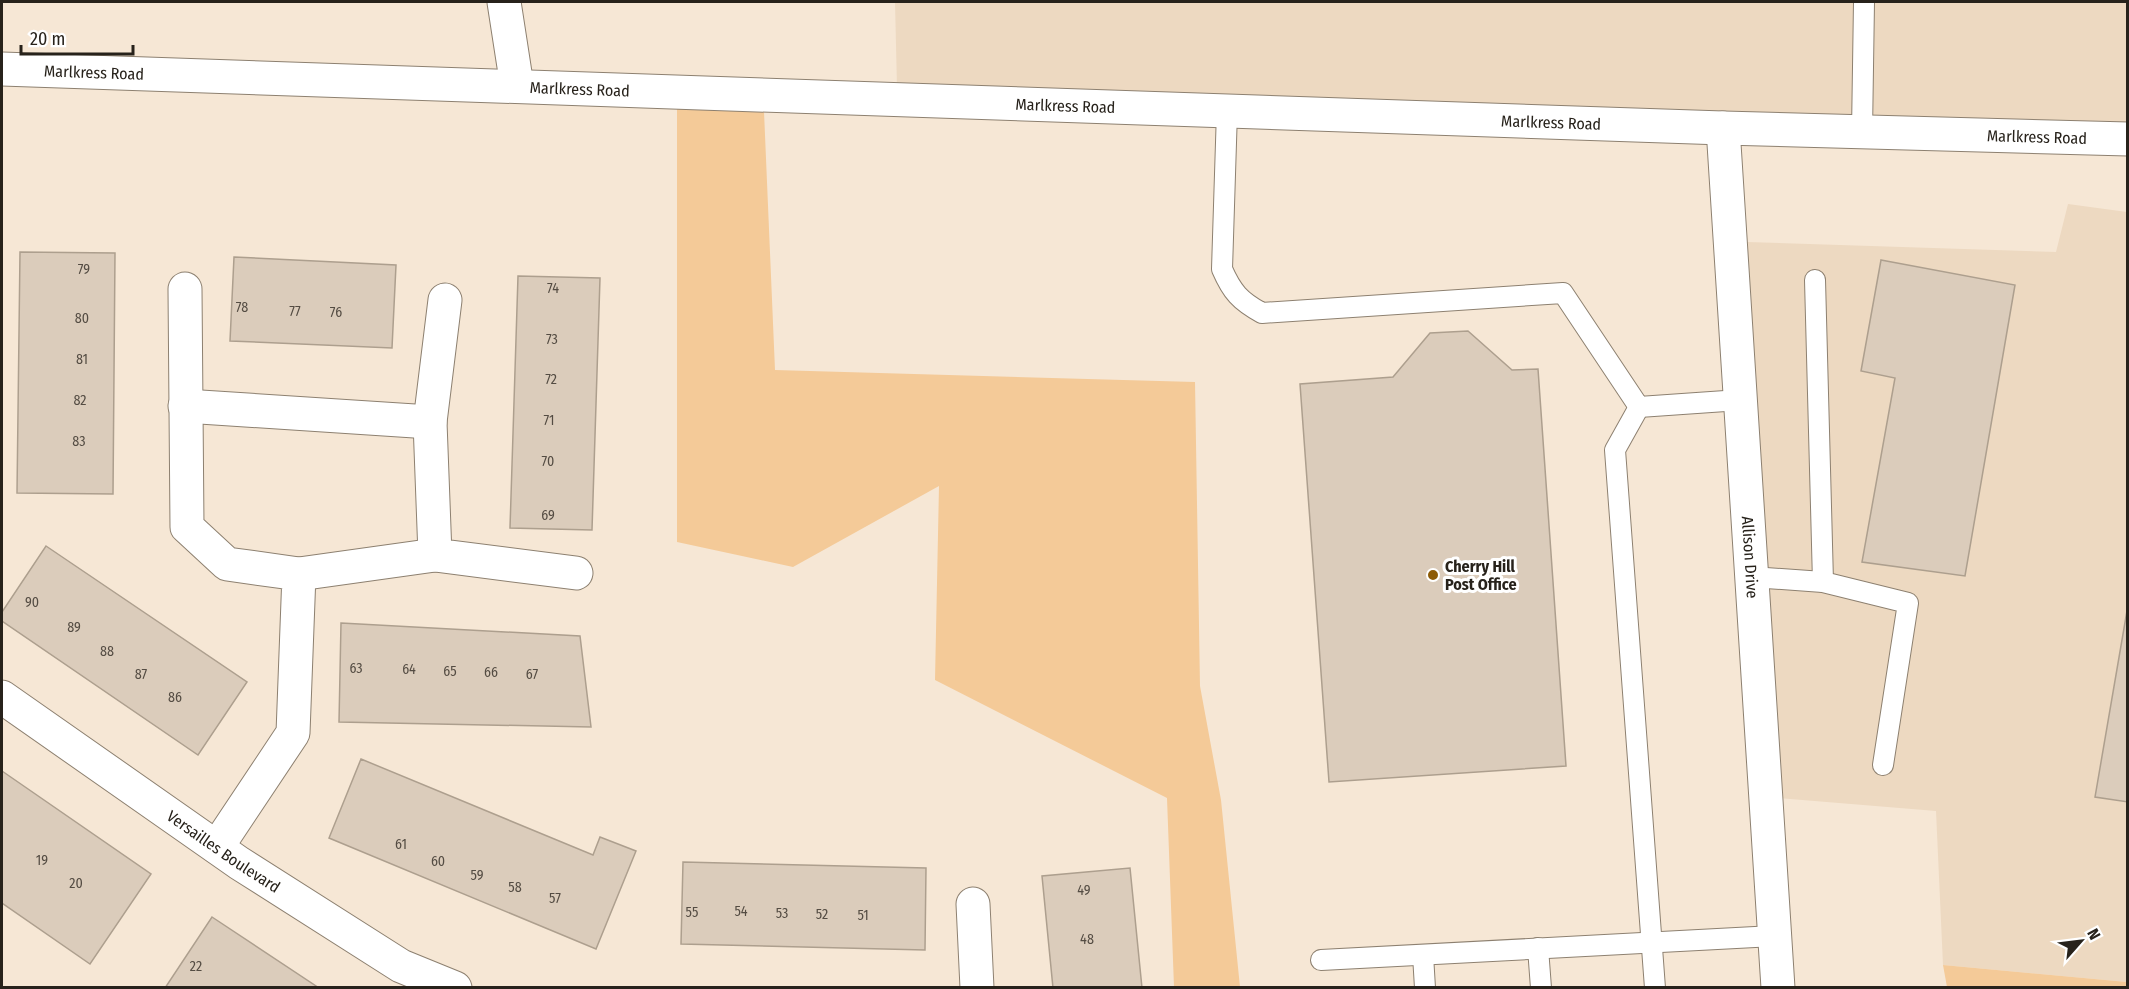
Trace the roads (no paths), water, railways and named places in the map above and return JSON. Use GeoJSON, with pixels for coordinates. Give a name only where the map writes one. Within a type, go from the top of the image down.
{"type":"FeatureCollection","features":[{"type":"Feature","properties":{"kind":"street"},"geometry":{"type":"LineString","coordinates":[[504,2],[517,86]]}},
{"type":"Feature","properties":{"kind":"street","name":"Marlkress Road"},"geometry":{"type":"LineString","coordinates":[[2,69],[1723,129],[2127,139]]}},
{"type":"Feature","properties":{"kind":"street","name":"Allison Drive"},"geometry":{"type":"LineString","coordinates":[[1723,129],[1778,987]]}},
{"type":"Feature","properties":{"kind":"street"},"geometry":{"type":"LineString","coordinates":[[184,290],[186,527],[227,564],[299,574],[435,555],[576,573]]}},
{"type":"Feature","properties":{"kind":"street"},"geometry":{"type":"LineString","coordinates":[[435,555],[430,422],[445,300]]}},
{"type":"Feature","properties":{"kind":"street"},"geometry":{"type":"LineString","coordinates":[[185,406],[430,422]]}},
{"type":"Feature","properties":{"kind":"street"},"geometry":{"type":"LineString","coordinates":[[217,847],[293,734],[299,574]]}},
{"type":"Feature","properties":{"kind":"street","name":"Versailles Boulevard"},"geometry":{"type":"LineString","coordinates":[[2,697],[217,847],[401,966],[455,987]]}},
{"type":"Feature","properties":{"kind":"street"},"geometry":{"type":"LineString","coordinates":[[973,904],[977,987]]}},
{"type":"Feature","properties":{"kind":"lane"},"geometry":{"type":"LineString","coordinates":[[1862,132],[1864,2]]}},
{"type":"Feature","properties":{"kind":"lane"},"geometry":{"type":"LineString","coordinates":[[1227,111],[1222,270],[1231,288],[1244,303],[1262,313],[1563,293],[1639,406]]}},
{"type":"Feature","properties":{"kind":"lane"},"geometry":{"type":"LineString","coordinates":[[1815,280],[1823,582]]}},
{"type":"Feature","properties":{"kind":"lane"},"geometry":{"type":"LineString","coordinates":[[1639,406],[1740,400]]}},
{"type":"Feature","properties":{"kind":"lane"},"geometry":{"type":"LineString","coordinates":[[1639,406],[1615,450],[1654,987]]}},
{"type":"Feature","properties":{"kind":"lane"},"geometry":{"type":"LineString","coordinates":[[1752,577],[1823,582],[1908,603],[1883,765]]}},
{"type":"Feature","properties":{"kind":"lane"},"geometry":{"type":"LineString","coordinates":[[1321,960],[1774,936]]}},
{"type":"Feature","properties":{"kind":"lane"},"geometry":{"type":"LineString","coordinates":[[1538,948],[1541,987]]}},
{"type":"Feature","properties":{"kind":"lane"},"geometry":{"type":"LineString","coordinates":[[1423,955],[1425,987]]}},
{"type":"Feature","properties":{"kind":"place","name":"Cherry Hill Post Office"},"geometry":{"type":"Point","coordinates":[1433,575]}}]}
